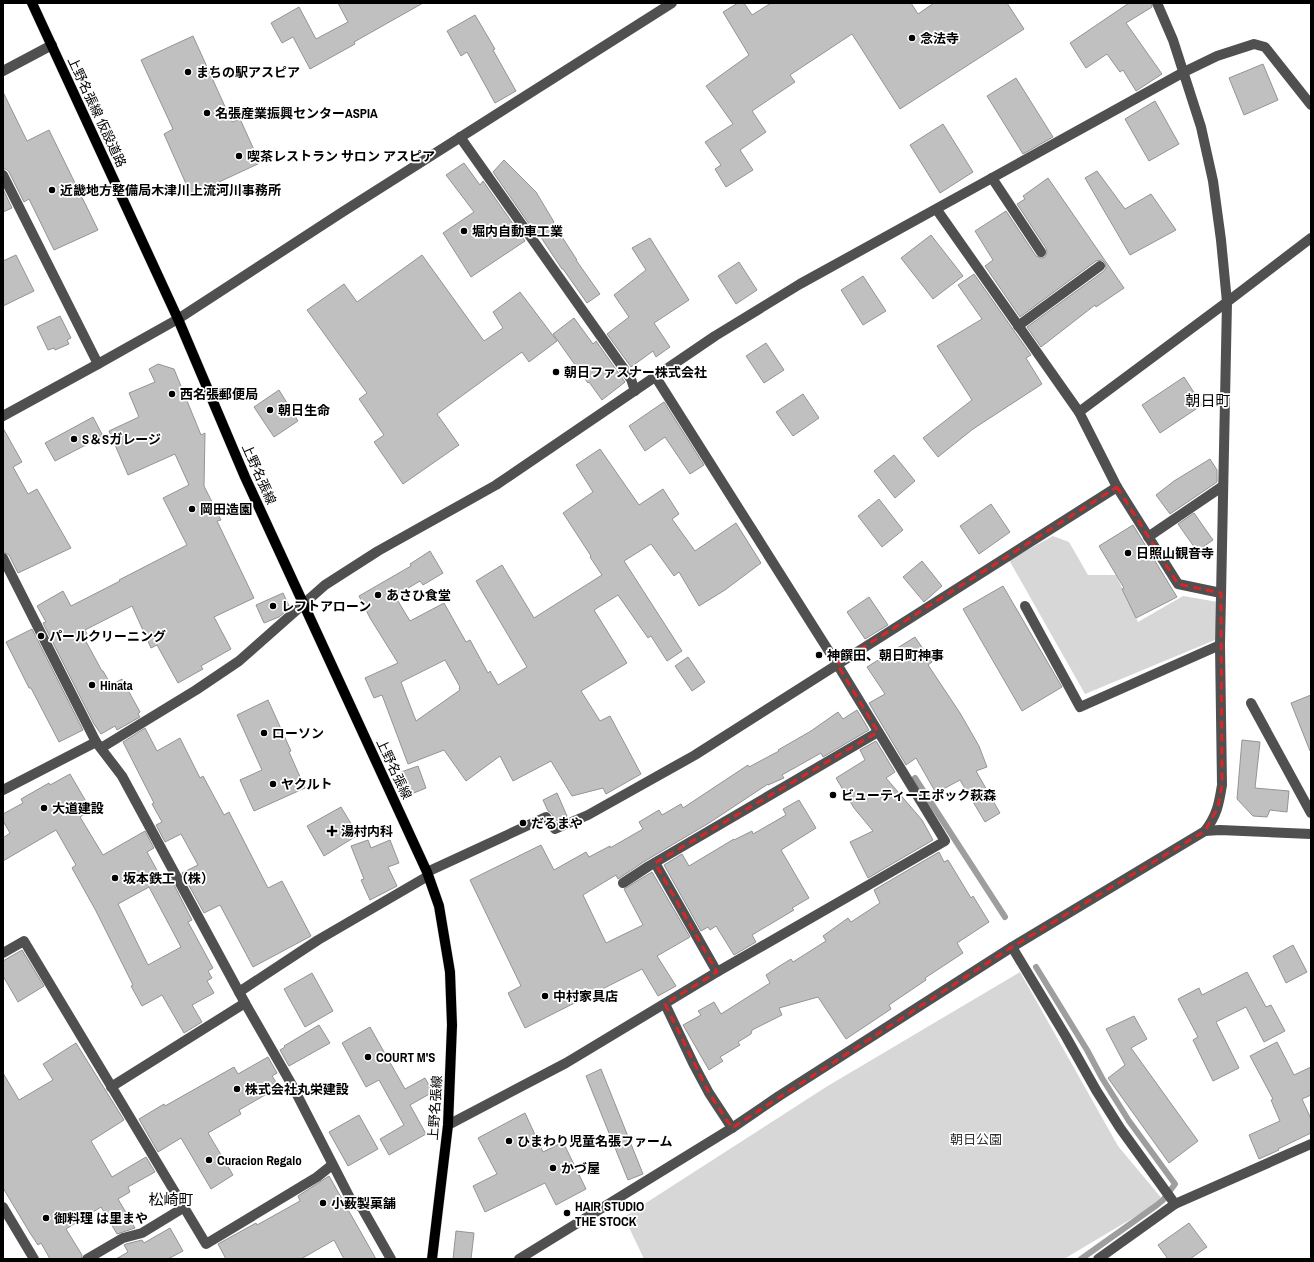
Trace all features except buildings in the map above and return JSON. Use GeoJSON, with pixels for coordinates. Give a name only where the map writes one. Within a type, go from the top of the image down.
{"type":"FeatureCollection","features":[{"type":"Feature","properties":{"kind":"main road","name":"上野名張線 仮設道路"},"geometry":{"type":"LineString","coordinates":[[32,3],[178,319]]}},
{"type":"Feature","properties":{"kind":"main road","name":"上野名張線"},"geometry":{"type":"LineString","coordinates":[[178,319],[245,477],[428,874],[439,906],[450,972],[452,1025],[448,1125],[432,1259]]}},
{"type":"Feature","properties":{"kind":"street"},"geometry":{"type":"LineString","coordinates":[[3,416],[178,319],[460,137],[672,3]]}},
{"type":"Feature","properties":{"kind":"street"},"geometry":{"type":"LineString","coordinates":[[519,1259],[732,1128],[1012,947],[1205,831],[1213,821],[1218,807],[1222,785],[1220,645],[1227,302],[1213,181],[1201,127],[1173,40],[1157,3]]}},
{"type":"Feature","properties":{"kind":"street"},"geometry":{"type":"LineString","coordinates":[[3,790],[99,745],[196,690],[239,661],[325,585],[372,555],[496,485],[715,336],[800,284],[937,210],[1184,72],[1217,56],[1254,44],[1264,47],[1307,94],[1311,106]]}},
{"type":"Feature","properties":{"kind":"street"},"geometry":{"type":"LineString","coordinates":[[3,71],[52,45]]}},
{"type":"Feature","properties":{"kind":"street"},"geometry":{"type":"LineString","coordinates":[[460,137],[631,379],[635,391]]}},
{"type":"Feature","properties":{"kind":"street"},"geometry":{"type":"LineString","coordinates":[[3,175],[98,364]]}},
{"type":"Feature","properties":{"kind":"street"},"geometry":{"type":"LineString","coordinates":[[992,178],[1041,252]]}},
{"type":"Feature","properties":{"kind":"street"},"geometry":{"type":"LineString","coordinates":[[937,210],[1079,412],[1117,487],[1178,584],[1222,593]]}},
{"type":"Feature","properties":{"kind":"street"},"geometry":{"type":"LineString","coordinates":[[1079,412],[1311,238]]}},
{"type":"Feature","properties":{"kind":"street"},"geometry":{"type":"LineString","coordinates":[[1018,326],[1100,266]]}},
{"type":"Feature","properties":{"kind":"street"},"geometry":{"type":"LineString","coordinates":[[448,1125],[566,1063],[718,972],[946,841],[837,664],[655,376]]}},
{"type":"Feature","properties":{"kind":"street"},"geometry":{"type":"LineString","coordinates":[[1148,537],[1223,486]]}},
{"type":"Feature","properties":{"kind":"street"},"geometry":{"type":"LineString","coordinates":[[239,992],[318,940],[428,874],[546,817],[554,829],[588,815],[695,755],[1117,487]]}},
{"type":"Feature","properties":{"kind":"street"},"geometry":{"type":"LineString","coordinates":[[3,558],[99,745],[122,776],[245,1003],[292,1085],[350,1198],[362,1208],[391,1259]]}},
{"type":"Feature","properties":{"kind":"street"},"geometry":{"type":"LineString","coordinates":[[1026,606],[1080,707],[1220,645]]}},
{"type":"Feature","properties":{"kind":"street"},"geometry":{"type":"LineString","coordinates":[[1251,703],[1311,813]]}},
{"type":"Feature","properties":{"kind":"street"},"geometry":{"type":"LineString","coordinates":[[622,883],[878,732]]}},
{"type":"Feature","properties":{"kind":"street"},"geometry":{"type":"LineString","coordinates":[[1205,831],[1220,830],[1311,834]]}},
{"type":"Feature","properties":{"kind":"street"},"geometry":{"type":"LineString","coordinates":[[655,863],[718,972]]}},
{"type":"Feature","properties":{"kind":"street"},"geometry":{"type":"LineString","coordinates":[[3,952],[24,941],[206,1244],[317,1177],[332,1164]]}},
{"type":"Feature","properties":{"kind":"street"},"geometry":{"type":"LineString","coordinates":[[1012,947],[1120,1128],[1174,1202]]}},
{"type":"Feature","properties":{"kind":"street"},"geometry":{"type":"LineString","coordinates":[[111,1087],[245,1003]]}},
{"type":"Feature","properties":{"kind":"street"},"geometry":{"type":"LineString","coordinates":[[665,1004],[709,1093],[732,1128]]}},
{"type":"Feature","properties":{"kind":"street"},"geometry":{"type":"LineString","coordinates":[[1098,1259],[1174,1202],[1311,1144]]}},
{"type":"Feature","properties":{"kind":"street"},"geometry":{"type":"LineString","coordinates":[[3,1207],[34,1259]]}},
{"type":"Feature","properties":{"kind":"street"},"geometry":{"type":"LineString","coordinates":[[87,1259],[123,1238],[142,1233],[184,1208]]}},
{"type":"Feature","properties":{"kind":"highlighted area"},"geometry":{"type":"Polygon","coordinates":[[[1117,487],[1178,584],[1221,593],[1222,785],[1218,807],[1205,831],[1012,947],[732,1128],[709,1093],[665,1004],[717,972],[655,863],[878,732],[837,664],[1117,487]]]}},
{"type":"Feature","properties":{"kind":"green space"},"geometry":{"type":"Polygon","coordinates":[[[1053,536],[1069,542],[1088,575],[1116,575],[1138,622],[1183,596],[1218,602],[1215,640],[1085,694],[1009,560],[1053,536]]]}},
{"type":"Feature","properties":{"kind":"green space","name":"朝日公園"},"geometry":{"type":"Polygon","coordinates":[[[1020,972],[1118,1146],[1163,1200],[1064,1259],[644,1259],[624,1217],[826,1087],[1020,972]]]}},
{"type":"Feature","properties":{"kind":"waterway"},"geometry":{"type":"LineString","coordinates":[[915,778],[1005,917]]}},
{"type":"Feature","properties":{"kind":"waterway"},"geometry":{"type":"LineString","coordinates":[[1036,967],[1129,1121],[1175,1184],[1163,1200],[1157,1205],[1081,1259]]}},
{"type":"Feature","properties":{"kind":"place","name":"念法寺"},"geometry":{"type":"Point","coordinates":[912,38]}},
{"type":"Feature","properties":{"kind":"place","name":"まちの駅アスピア"},"geometry":{"type":"Point","coordinates":[188,72]}},
{"type":"Feature","properties":{"kind":"place","name":"名張産業振興センターASPIA"},"geometry":{"type":"Point","coordinates":[207,113]}},
{"type":"Feature","properties":{"kind":"place","name":"喫茶レストラン サロン アスピア"},"geometry":{"type":"Point","coordinates":[239,156]}},
{"type":"Feature","properties":{"kind":"place","name":"近畿地方整備局木津川上流河川事務所"},"geometry":{"type":"Point","coordinates":[52,190]}},
{"type":"Feature","properties":{"kind":"place","name":"堀内自動車工業"},"geometry":{"type":"Point","coordinates":[464,231]}},
{"type":"Feature","properties":{"kind":"place","name":"朝日ファスナー株式会社"},"geometry":{"type":"Point","coordinates":[556,372]}},
{"type":"Feature","properties":{"kind":"place","name":"西名張郵便局"},"geometry":{"type":"Point","coordinates":[172,394]}},
{"type":"Feature","properties":{"kind":"place","name":"朝日生命"},"geometry":{"type":"Point","coordinates":[270,410]}},
{"type":"Feature","properties":{"kind":"place","name":"S＆Sガレージ"},"geometry":{"type":"Point","coordinates":[74,439]}},
{"type":"Feature","properties":{"kind":"place","name":"岡田造園"},"geometry":{"type":"Point","coordinates":[192,509]}},
{"type":"Feature","properties":{"kind":"place","name":"日照山観音寺"},"geometry":{"type":"Point","coordinates":[1128,553]}},
{"type":"Feature","properties":{"kind":"place","name":"あさひ食堂"},"geometry":{"type":"Point","coordinates":[378,595]}},
{"type":"Feature","properties":{"kind":"place","name":"レフトアローン"},"geometry":{"type":"Point","coordinates":[273,606]}},
{"type":"Feature","properties":{"kind":"place","name":"パールクリーニング"},"geometry":{"type":"Point","coordinates":[41,636]}},
{"type":"Feature","properties":{"kind":"place","name":"神饌田、朝日町神事"},"geometry":{"type":"Point","coordinates":[819,655]}},
{"type":"Feature","properties":{"kind":"place","name":"Hinata"},"geometry":{"type":"Point","coordinates":[92,685]}},
{"type":"Feature","properties":{"kind":"place","name":"ローソン"},"geometry":{"type":"Point","coordinates":[264,733]}},
{"type":"Feature","properties":{"kind":"place","name":"ヤクルト"},"geometry":{"type":"Point","coordinates":[273,784]}},
{"type":"Feature","properties":{"kind":"place","name":"ビューティーエポック萩森"},"geometry":{"type":"Point","coordinates":[833,795]}},
{"type":"Feature","properties":{"kind":"place","name":"大道建設"},"geometry":{"type":"Point","coordinates":[44,808]}},
{"type":"Feature","properties":{"kind":"place","name":"だるまや"},"geometry":{"type":"Point","coordinates":[523,823]}},
{"type":"Feature","properties":{"kind":"place","name":"湯村内科"},"geometry":{"type":"Point","coordinates":[332,831]}},
{"type":"Feature","properties":{"kind":"place","name":"坂本鉄工（株）"},"geometry":{"type":"Point","coordinates":[115,878]}},
{"type":"Feature","properties":{"kind":"place","name":"中村家具店"},"geometry":{"type":"Point","coordinates":[545,996]}},
{"type":"Feature","properties":{"kind":"place","name":"COURT M'S"},"geometry":{"type":"Point","coordinates":[368,1057]}},
{"type":"Feature","properties":{"kind":"place","name":"株式会社丸栄建設"},"geometry":{"type":"Point","coordinates":[237,1089]}},
{"type":"Feature","properties":{"kind":"place","name":"ひまわり児童名張ファーム"},"geometry":{"type":"Point","coordinates":[509,1141]}},
{"type":"Feature","properties":{"kind":"place","name":"Curacion Regalo"},"geometry":{"type":"Point","coordinates":[209,1160]}},
{"type":"Feature","properties":{"kind":"place","name":"かづ屋"},"geometry":{"type":"Point","coordinates":[553,1168]}},
{"type":"Feature","properties":{"kind":"place","name":"小薮製菓舗"},"geometry":{"type":"Point","coordinates":[323,1203]}},
{"type":"Feature","properties":{"kind":"place","name":"HAIR STUDIO THE STOCK"},"geometry":{"type":"Point","coordinates":[567,1213]}},
{"type":"Feature","properties":{"kind":"place","name":"御料理 は里まや"},"geometry":{"type":"Point","coordinates":[46,1218]}},
{"type":"Feature","properties":{"kind":"district","name":"朝日町"},"geometry":{"type":"Point","coordinates":[1208,400]}},
{"type":"Feature","properties":{"kind":"district","name":"松崎町"},"geometry":{"type":"Point","coordinates":[171,1199]}}]}
